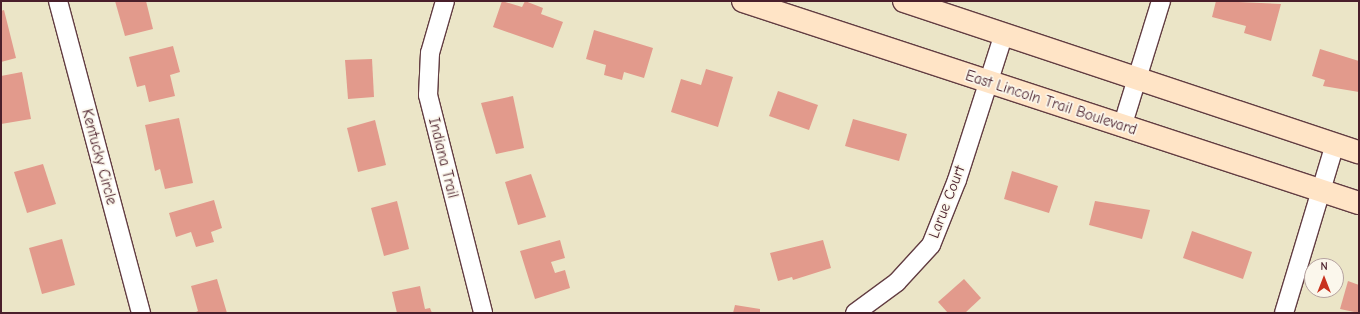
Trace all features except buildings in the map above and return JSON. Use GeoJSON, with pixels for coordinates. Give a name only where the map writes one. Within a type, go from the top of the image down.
{"type":"FeatureCollection","features":[{"type":"Feature","properties":{"kind":"street","name":"Kentucky Circle"},"geometry":{"type":"LineString","coordinates":[[58,1],[141,313]]}},
{"type":"Feature","properties":{"kind":"street","name":"Indiana Trail"},"geometry":{"type":"LineString","coordinates":[[445,1],[430,53],[428,94],[483,313]]}},
{"type":"Feature","properties":{"kind":"street","name":"East Lincoln Trail Boulevard"},"geometry":{"type":"LineString","coordinates":[[743,1],[988,84],[1359,203]]}},
{"type":"Feature","properties":{"kind":"street"},"geometry":{"type":"LineString","coordinates":[[904,1],[1359,152]]}},
{"type":"Feature","properties":{"kind":"street"},"geometry":{"type":"LineString","coordinates":[[1122,127],[1139,78],[1161,1]]}},
{"type":"Feature","properties":{"kind":"street","name":"Larue Court"},"geometry":{"type":"LineString","coordinates":[[855,313],[897,282],[931,245],[957,180],[1004,34]]}},
{"type":"Feature","properties":{"kind":"street"},"geometry":{"type":"LineString","coordinates":[[1284,313],[1335,144]]}}]}
